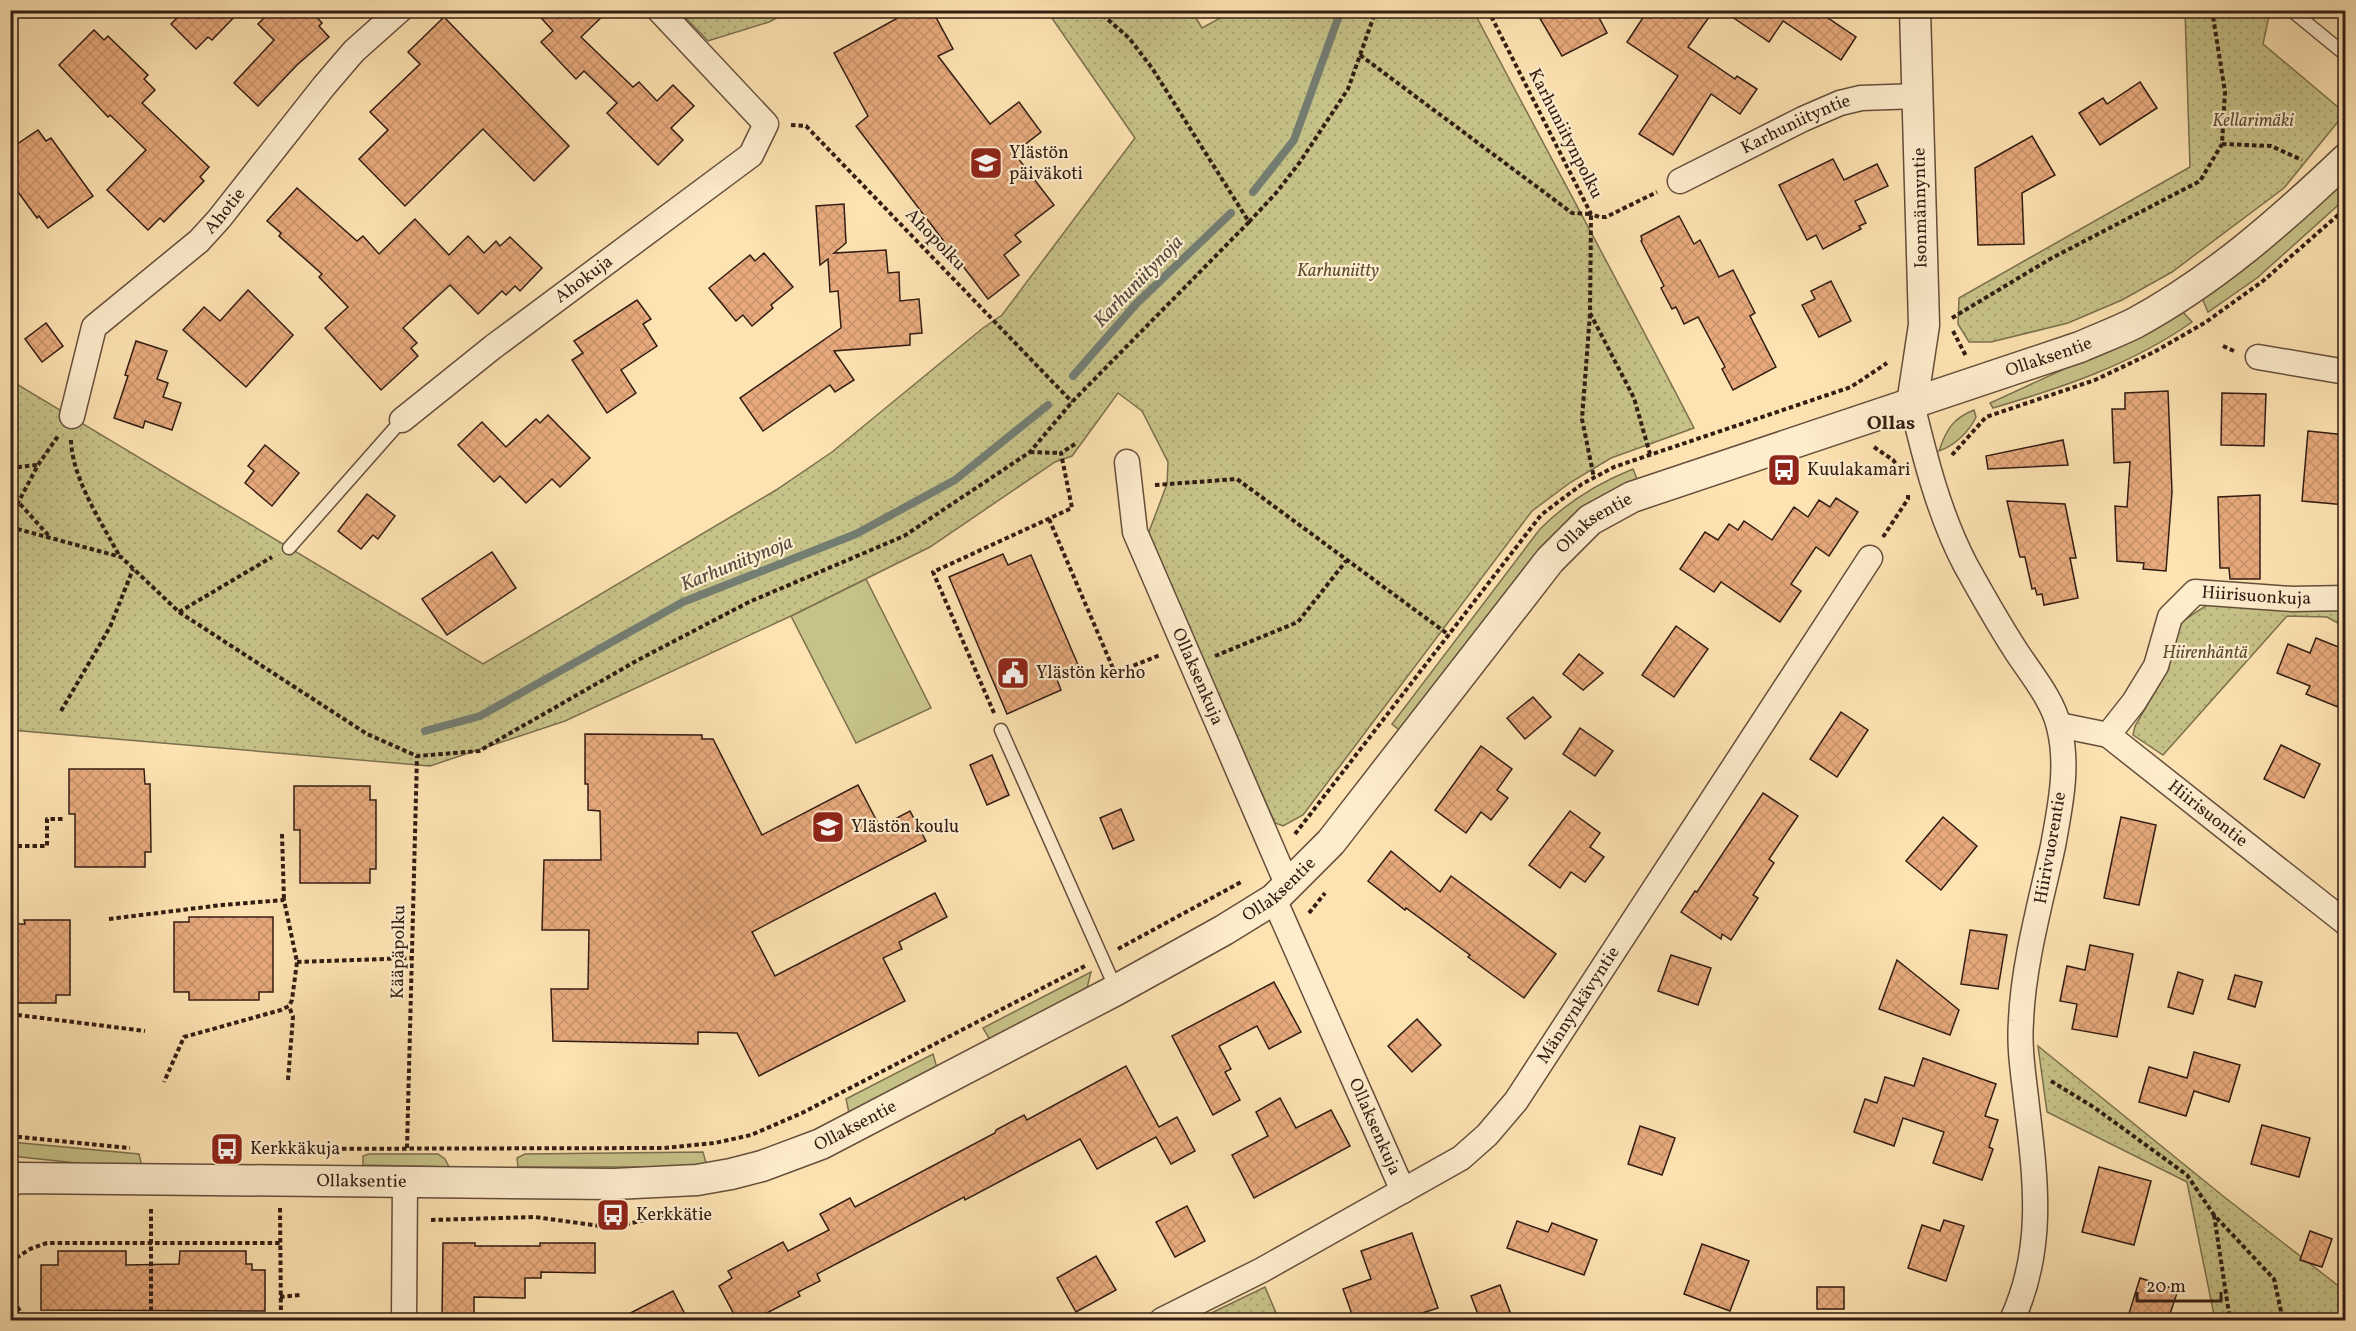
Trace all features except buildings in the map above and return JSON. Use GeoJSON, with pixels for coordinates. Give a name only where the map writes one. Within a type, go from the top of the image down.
{"type":"FeatureCollection","features":[{"type":"Feature","properties":{"kind":"street","name":"Ahotie"},"geometry":{"type":"LineString","coordinates":[[72,416],[94,327],[199,240],[219,219],[354,51],[400,10]]}},
{"type":"Feature","properties":{"kind":"street"},"geometry":{"type":"LineString","coordinates":[[659,10],[766,124]]}},
{"type":"Feature","properties":{"kind":"street","name":"Isonmännyntie"},"geometry":{"type":"LineString","coordinates":[[1912,404],[1924,324],[1915,10]]}},
{"type":"Feature","properties":{"kind":"street","name":"Karhuniityntie"},"geometry":{"type":"LineString","coordinates":[[1680,181],[1803,118],[1840,103],[1861,98],[1918,96]]}},
{"type":"Feature","properties":{"kind":"street","name":"Ahokuja"},"geometry":{"type":"LineString","coordinates":[[402,420],[493,347],[751,155],[766,124]]}},
{"type":"Feature","properties":{"kind":"street","name":"Ollaksentie"},"geometry":{"type":"LineString","coordinates":[[13,1178],[614,1184],[697,1180],[762,1166],[821,1144],[1116,990],[1224,930],[1281,892],[1331,842],[1550,560],[1590,520],[1632,497],[2080,347],[2134,323],[2186,292],[2245,249],[2303,200],[2346,159]]}},
{"type":"Feature","properties":{"kind":"street"},"geometry":{"type":"LineString","coordinates":[[2258,357],[2346,372]]}},
{"type":"Feature","properties":{"kind":"street","name":"Hiirivuorentie"},"geometry":{"type":"LineString","coordinates":[[1912,404],[1918,473],[1943,513],[1964,561],[2010,642],[2048,701],[2059,724],[2064,760],[2059,812],[2020,1020],[2022,1063],[2036,1182],[2035,1239],[2024,1295],[2012,1320]]}},
{"type":"Feature","properties":{"kind":"street","name":"Ollaksenkuja"},"geometry":{"type":"LineString","coordinates":[[1127,462],[1136,532],[1274,856],[1286,926],[1403,1191]]}},
{"type":"Feature","properties":{"kind":"street","name":"Männynkävyntie"},"geometry":{"type":"LineString","coordinates":[[1162,1320],[1262,1270],[1461,1158],[1487,1135],[1516,1101],[1870,558]]}},
{"type":"Feature","properties":{"kind":"street","name":"Hiirisuonkuja"},"geometry":{"type":"LineString","coordinates":[[2108,735],[2134,702],[2156,666],[2170,617],[2195,592],[2292,599],[2346,598]]}},
{"type":"Feature","properties":{"kind":"street","name":"Hiirisuontie"},"geometry":{"type":"LineString","coordinates":[[2059,724],[2108,735],[2346,923]]}},
{"type":"Feature","properties":{"kind":"street"},"geometry":{"type":"LineString","coordinates":[[404,1320],[405,1182]]}},
{"type":"Feature","properties":{"kind":"lane"},"geometry":{"type":"LineString","coordinates":[[2291,10],[2345,53]]}},
{"type":"Feature","properties":{"kind":"lane","name":"Ahokuja"},"geometry":{"type":"LineString","coordinates":[[289,548],[402,420]]}},
{"type":"Feature","properties":{"kind":"lane"},"geometry":{"type":"LineString","coordinates":[[1001,730],[1116,990]]}},
{"type":"Feature","properties":{"kind":"path"},"geometry":{"type":"LineString","coordinates":[[1097,10],[1129,38],[1152,68],[1249,222]]}},
{"type":"Feature","properties":{"kind":"path"},"geometry":{"type":"LineString","coordinates":[[72,416],[71,444],[78,472],[93,507],[121,557],[179,612],[367,734],[417,756],[479,751],[638,660],[750,602],[904,536],[1029,452],[1072,402],[1276,194],[1348,89],[1376,10]]}},
{"type":"Feature","properties":{"kind":"path","name":"Karhuniitynpolku"},"geometry":{"type":"LineString","coordinates":[[1488,10],[1591,214],[1599,217],[1613,214],[1680,181]]}},
{"type":"Feature","properties":{"kind":"path"},"geometry":{"type":"LineString","coordinates":[[1946,322],[2050,259],[2200,180],[2222,144],[2225,92],[2212,10]]}},
{"type":"Feature","properties":{"kind":"path"},"geometry":{"type":"LineString","coordinates":[[1360,55],[1572,213],[1591,214],[1590,313],[1582,419],[1594,478]]}},
{"type":"Feature","properties":{"kind":"path","name":"Ahopolku"},"geometry":{"type":"LineString","coordinates":[[766,124],[806,126],[1072,402]]}},
{"type":"Feature","properties":{"kind":"path"},"geometry":{"type":"LineString","coordinates":[[2222,144],[2271,146],[2312,164]]}},
{"type":"Feature","properties":{"kind":"path"},"geometry":{"type":"LineString","coordinates":[[1870,558],[1908,499],[1918,473],[1949,459],[1986,417],[2041,400],[2115,372],[2206,322],[2263,281],[2346,208]]}},
{"type":"Feature","properties":{"kind":"path"},"geometry":{"type":"LineString","coordinates":[[1590,313],[1634,398],[1650,454]]}},
{"type":"Feature","properties":{"kind":"path"},"geometry":{"type":"LineString","coordinates":[[250,1149],[664,1148],[715,1143],[752,1135],[802,1113],[1209,901],[1259,871],[1306,820],[1541,514],[1614,466],[1851,387],[1886,365],[1890,356]]}},
{"type":"Feature","properties":{"kind":"path"},"geometry":{"type":"LineString","coordinates":[[10,518],[38,465],[72,416]]}},
{"type":"Feature","properties":{"kind":"path"},"geometry":{"type":"LineString","coordinates":[[1869,443],[1893,460],[1918,473]]}},
{"type":"Feature","properties":{"kind":"path"},"geometry":{"type":"LineString","coordinates":[[1029,452],[1061,453],[1076,444]]}},
{"type":"Feature","properties":{"kind":"path"},"geometry":{"type":"LineString","coordinates":[[1001,730],[933,572],[1072,508],[1061,453]]}},
{"type":"Feature","properties":{"kind":"path"},"geometry":{"type":"LineString","coordinates":[[10,468],[38,465]]}},
{"type":"Feature","properties":{"kind":"path"},"geometry":{"type":"LineString","coordinates":[[1130,488],[1237,479],[1449,635]]}},
{"type":"Feature","properties":{"kind":"path"},"geometry":{"type":"LineString","coordinates":[[10,493],[51,538]]}},
{"type":"Feature","properties":{"kind":"path"},"geometry":{"type":"LineString","coordinates":[[1049,519],[1115,673],[1165,653]]}},
{"type":"Feature","properties":{"kind":"path"},"geometry":{"type":"LineString","coordinates":[[10,527],[121,557]]}},
{"type":"Feature","properties":{"kind":"path"},"geometry":{"type":"LineString","coordinates":[[179,612],[289,548]]}},
{"type":"Feature","properties":{"kind":"path"},"geometry":{"type":"LineString","coordinates":[[1193,665],[1298,622],[1346,561]]}},
{"type":"Feature","properties":{"kind":"path"},"geometry":{"type":"LineString","coordinates":[[61,711],[110,627],[133,569]]}},
{"type":"Feature","properties":{"kind":"path","name":"Kääpäpolku"},"geometry":{"type":"LineString","coordinates":[[407,1148],[417,756]]}},
{"type":"Feature","properties":{"kind":"path"},"geometry":{"type":"LineString","coordinates":[[10,846],[47,846],[47,819],[65,819]]}},
{"type":"Feature","properties":{"kind":"path"},"geometry":{"type":"LineString","coordinates":[[164,1083],[184,1037],[281,1010],[289,1006],[292,1000],[297,962],[284,900],[282,834]]}},
{"type":"Feature","properties":{"kind":"path"},"geometry":{"type":"LineString","coordinates":[[1286,926],[1306,916],[1326,891]]}},
{"type":"Feature","properties":{"kind":"path"},"geometry":{"type":"LineString","coordinates":[[109,919],[284,900]]}},
{"type":"Feature","properties":{"kind":"path"},"geometry":{"type":"LineString","coordinates":[[297,962],[412,958]]}},
{"type":"Feature","properties":{"kind":"path"},"geometry":{"type":"LineString","coordinates":[[288,1080],[293,1017],[289,1006]]}},
{"type":"Feature","properties":{"kind":"path"},"geometry":{"type":"LineString","coordinates":[[10,1014],[145,1031]]}},
{"type":"Feature","properties":{"kind":"path"},"geometry":{"type":"LineString","coordinates":[[2022,1063],[2095,1108],[2187,1175],[2214,1215],[2274,1279],[2283,1320]]}},
{"type":"Feature","properties":{"kind":"path"},"geometry":{"type":"LineString","coordinates":[[10,1136],[135,1148]]}},
{"type":"Feature","properties":{"kind":"path"},"geometry":{"type":"LineString","coordinates":[[280,1320],[280,1207],[292,1207]]}},
{"type":"Feature","properties":{"kind":"path"},"geometry":{"type":"LineString","coordinates":[[139,1209],[163,1208]]}},
{"type":"Feature","properties":{"kind":"path"},"geometry":{"type":"LineString","coordinates":[[151,1209],[151,1320]]}},
{"type":"Feature","properties":{"kind":"path"},"geometry":{"type":"LineString","coordinates":[[405,1220],[535,1217],[600,1226],[624,1225],[686,1210]]}},
{"type":"Feature","properties":{"kind":"path"},"geometry":{"type":"LineString","coordinates":[[2214,1215],[2230,1320]]}},
{"type":"Feature","properties":{"kind":"path"},"geometry":{"type":"LineString","coordinates":[[10,1262],[30,1249],[47,1243],[280,1243]]}},
{"type":"Feature","properties":{"kind":"path"},"geometry":{"type":"LineString","coordinates":[[10,1294],[25,1320]]}},
{"type":"Feature","properties":{"kind":"path"},"geometry":{"type":"LineString","coordinates":[[280,1297],[300,1295]]}},
{"type":"Feature","properties":{"kind":"green space","name":"Karhuniitty"},"geometry":{"type":"Polygon","coordinates":[[[1473,10],[1694,428],[1611,458],[1571,482],[1532,511],[1303,815],[1283,826],[1275,823],[1147,537],[1167,484],[1168,462],[1142,411],[1118,393],[1072,456],[1055,462],[930,547],[791,616],[565,721],[430,766],[11,730],[10,380],[483,664],[776,490],[832,452],[983,328],[1002,315],[1135,138],[1047,11],[1192,11],[1202,28],[1233,11],[1473,10]]]}},
{"type":"Feature","properties":{"kind":"green space"},"geometry":{"type":"Polygon","coordinates":[[[679,11],[790,11],[769,22],[708,41],[679,11]]]}},
{"type":"Feature","properties":{"kind":"green space","name":"Kellarimäki"},"geometry":{"type":"Polygon","coordinates":[[[2185,11],[2270,11],[2263,44],[2345,113],[2284,188],[2172,272],[2122,300],[2068,323],[1991,342],[1969,342],[1958,324],[1959,298],[2190,167],[2185,11]]]}},
{"type":"Feature","properties":{"kind":"green space"},"geometry":{"type":"Polygon","coordinates":[[[2345,178],[2345,199],[2257,278],[2208,312],[2202,298],[2345,178]]]}},
{"type":"Feature","properties":{"kind":"green space"},"geometry":{"type":"Polygon","coordinates":[[[2182,311],[2192,322],[2146,350],[2121,362],[2070,383],[2019,400],[1993,408],[1990,403],[2097,354],[2182,311]]]}},
{"type":"Feature","properties":{"kind":"green space"},"geometry":{"type":"Polygon","coordinates":[[[1974,410],[1976,417],[1965,433],[1950,446],[1939,451],[1951,426],[1974,410]]]}},
{"type":"Feature","properties":{"kind":"green space"},"geometry":{"type":"Polygon","coordinates":[[[1633,469],[1637,479],[1604,496],[1402,732],[1392,724],[1540,529],[1584,494],[1633,469]]]}},
{"type":"Feature","properties":{"kind":"green space"},"geometry":{"type":"Polygon","coordinates":[[[866,579],[931,708],[856,743],[791,616],[866,579]]]}},
{"type":"Feature","properties":{"kind":"green space","name":"Hiirenhäntä"},"geometry":{"type":"Polygon","coordinates":[[[2236,586],[2282,592],[2345,586],[2345,627],[2327,617],[2287,616],[2163,755],[2133,735],[2135,726],[2166,673],[2167,646],[2172,628],[2236,586]]]}},
{"type":"Feature","properties":{"kind":"green space"},"geometry":{"type":"Polygon","coordinates":[[[1091,972],[1087,988],[990,1040],[983,1028],[1091,972]]]}},
{"type":"Feature","properties":{"kind":"green space"},"geometry":{"type":"Polygon","coordinates":[[[2038,1046],[2223,1196],[2345,1291],[2345,1320],[2215,1320],[2187,1182],[2047,1112],[2038,1046]]]}},
{"type":"Feature","properties":{"kind":"green space"},"geometry":{"type":"Polygon","coordinates":[[[933,1054],[937,1068],[849,1113],[846,1099],[933,1054]]]}},
{"type":"Feature","properties":{"kind":"green space"},"geometry":{"type":"Polygon","coordinates":[[[11,1142],[139,1154],[142,1167],[115,1167],[11,1156],[11,1142]]]}},
{"type":"Feature","properties":{"kind":"green space"},"geometry":{"type":"Polygon","coordinates":[[[703,1152],[706,1163],[695,1167],[518,1167],[517,1158],[525,1154],[703,1152]]]}},
{"type":"Feature","properties":{"kind":"green space"},"geometry":{"type":"Polygon","coordinates":[[[369,1154],[438,1154],[445,1159],[449,1167],[363,1165],[363,1156],[369,1154]]]}},
{"type":"Feature","properties":{"kind":"green space"},"geometry":{"type":"Polygon","coordinates":[[[1265,1287],[1279,1320],[1197,1320],[1265,1287]]]}},
{"type":"Feature","properties":{"kind":"waterway","name":"Karhuniitynoja"},"geometry":{"type":"LineString","coordinates":[[1253,192],[1294,140],[1341,10]]}},
{"type":"Feature","properties":{"kind":"waterway","name":"Karhuniitynoja"},"geometry":{"type":"LineString","coordinates":[[1073,376],[1136,304],[1231,213]]}},
{"type":"Feature","properties":{"kind":"waterway","name":"Karhuniitynoja"},"geometry":{"type":"LineString","coordinates":[[425,731],[480,716],[683,602],[856,534],[955,480],[1048,405]]}},
{"type":"Feature","properties":{"kind":"place","name":"Ylästön päiväkoti"},"geometry":{"type":"Point","coordinates":[986,163]}},
{"type":"Feature","properties":{"kind":"place","name":"Kuulakamari"},"geometry":{"type":"Point","coordinates":[1784,470]}},
{"type":"Feature","properties":{"kind":"place","name":"Ylästön kerho"},"geometry":{"type":"Point","coordinates":[1013,673]}},
{"type":"Feature","properties":{"kind":"place","name":"Ylästön koulu"},"geometry":{"type":"Point","coordinates":[828,827]}},
{"type":"Feature","properties":{"kind":"place","name":"Kerkkäkuja"},"geometry":{"type":"Point","coordinates":[227,1149]}},
{"type":"Feature","properties":{"kind":"place","name":"Kerkkätie"},"geometry":{"type":"Point","coordinates":[613,1215]}},
{"type":"Feature","properties":{"kind":"district","name":"Ollas"},"geometry":{"type":"Point","coordinates":[1891,424]}}]}
